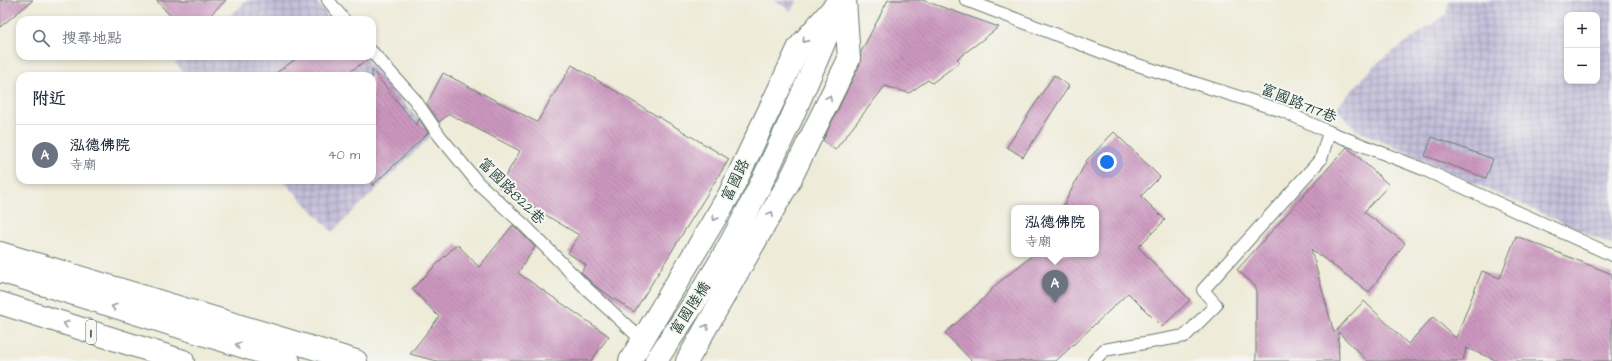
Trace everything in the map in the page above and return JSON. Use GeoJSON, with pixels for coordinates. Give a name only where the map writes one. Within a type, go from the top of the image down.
{"type":"FeatureCollection","features":[{"type":"Feature","properties":{"kind":"main road","name":"富國路"},"geometry":{"type":"LineString","coordinates":[[724,254],[764,178],[843,0]]}},
{"type":"Feature","properties":{"kind":"main road","name":"富國路"},"geometry":{"type":"LineString","coordinates":[[630,361],[729,195],[799,47],[843,0]]}},
{"type":"Feature","properties":{"kind":"main road"},"geometry":{"type":"LineString","coordinates":[[687,361],[789,182],[849,59],[843,0]]}},
{"type":"Feature","properties":{"kind":"main road"},"geometry":{"type":"LineString","coordinates":[[0,253],[356,361]]}},
{"type":"Feature","properties":{"kind":"main road","name":"富國陸橋"},"geometry":{"type":"LineString","coordinates":[[656,361],[724,254]]}},
{"type":"Feature","properties":{"kind":"main road"},"geometry":{"type":"LineString","coordinates":[[0,271],[289,361]]}},
{"type":"Feature","properties":{"kind":"main road","name":"1"},"geometry":{"type":"LineString","coordinates":[[0,303],[183,361]]}},
{"type":"Feature","properties":{"kind":"lane"},"geometry":{"type":"LineString","coordinates":[[328,0],[341,16]]}},
{"type":"Feature","properties":{"kind":"lane","name":"富國路717巷"},"geometry":{"type":"LineString","coordinates":[[966,0],[1125,61],[1283,111],[1329,132],[1422,169],[1612,255]]}},
{"type":"Feature","properties":{"kind":"lane","name":"富國路822巷"},"geometry":{"type":"LineString","coordinates":[[376,56],[415,100],[439,135],[478,183],[525,226],[586,288],[642,340]]}},
{"type":"Feature","properties":{"kind":"lane"},"geometry":{"type":"LineString","coordinates":[[1094,361],[1104,350],[1185,336],[1216,305],[1203,290],[1321,159],[1329,132]]}},
{"type":"Feature","properties":{"kind":"lane"},"geometry":{"type":"LineString","coordinates":[[642,340],[652,361]]}},
{"type":"Feature","properties":{"kind":"shaded area"},"geometry":{"type":"Polygon","coordinates":[[[248,0],[315,0],[329,16],[230,16],[248,0]]]}},
{"type":"Feature","properties":{"kind":"shaded area"},"geometry":{"type":"Polygon","coordinates":[[[774,0],[797,0],[791,11],[774,0]]]}},
{"type":"Feature","properties":{"kind":"shaded area"},"geometry":{"type":"Polygon","coordinates":[[[1449,0],[1612,0],[1612,245],[1356,130],[1336,108],[1377,63],[1446,14],[1449,0]]]}},
{"type":"Feature","properties":{"kind":"shaded area"},"geometry":{"type":"Polygon","coordinates":[[[178,60],[366,60],[432,135],[332,232],[287,184],[376,184],[376,72],[183,72],[175,63],[178,60]]]}},
{"type":"Feature","properties":{"kind":"building"},"geometry":{"type":"Polygon","coordinates":[[[0,0],[33,0],[0,27],[0,0]]]}},
{"type":"Feature","properties":{"kind":"building"},"geometry":{"type":"Polygon","coordinates":[[[156,0],[226,0],[209,16],[170,16],[156,0]]]}},
{"type":"Feature","properties":{"kind":"building"},"geometry":{"type":"Polygon","coordinates":[[[888,0],[922,0],[999,27],[957,59],[960,62],[932,83],[928,80],[909,93],[885,86],[835,150],[823,140],[860,64],[861,52],[888,0]]]}},
{"type":"Feature","properties":{"kind":"building"},"geometry":{"type":"Polygon","coordinates":[[[294,60],[367,60],[350,72],[278,72],[294,60]]]}},
{"type":"Feature","properties":{"kind":"building"},"geometry":{"type":"Polygon","coordinates":[[[572,65],[729,159],[634,312],[595,286],[581,272],[586,265],[568,253],[579,235],[499,187],[520,151],[449,114],[439,122],[427,104],[443,73],[537,122],[572,65]]]}},
{"type":"Feature","properties":{"kind":"building"},"geometry":{"type":"Polygon","coordinates":[[[376,75],[416,125],[419,119],[428,133],[376,182],[376,75]]]}},
{"type":"Feature","properties":{"kind":"building"},"geometry":{"type":"Polygon","coordinates":[[[1054,75],[1069,86],[1023,157],[1007,147],[1054,75]]]}},
{"type":"Feature","properties":{"kind":"building"},"geometry":{"type":"Polygon","coordinates":[[[1114,132],[1160,177],[1141,196],[1165,220],[1138,247],[1190,300],[1162,327],[1128,293],[1056,361],[972,361],[945,333],[978,304],[997,284],[1030,257],[1099,257],[1099,205],[1064,205],[1087,160],[1114,132]]]}},
{"type":"Feature","properties":{"kind":"building"},"geometry":{"type":"Polygon","coordinates":[[[1432,137],[1493,159],[1486,178],[1425,156],[1432,137]]]}},
{"type":"Feature","properties":{"kind":"building"},"geometry":{"type":"Polygon","coordinates":[[[1347,147],[1389,185],[1364,212],[1405,243],[1369,292],[1311,249],[1334,333],[1364,301],[1408,344],[1433,317],[1456,338],[1482,271],[1500,278],[1516,236],[1612,274],[1612,361],[1498,361],[1466,348],[1463,361],[1368,361],[1338,332],[1339,361],[1256,361],[1256,287],[1237,270],[1347,147]]]}},
{"type":"Feature","properties":{"kind":"building"},"geometry":{"type":"Polygon","coordinates":[[[513,225],[535,247],[518,273],[609,336],[591,361],[437,361],[410,354],[439,317],[412,289],[457,244],[479,267],[513,225]]]}},
{"type":"Feature","properties":{"kind":"place","name":"泓德佛院"},"geometry":{"type":"Point","coordinates":[1055,303]}}]}
